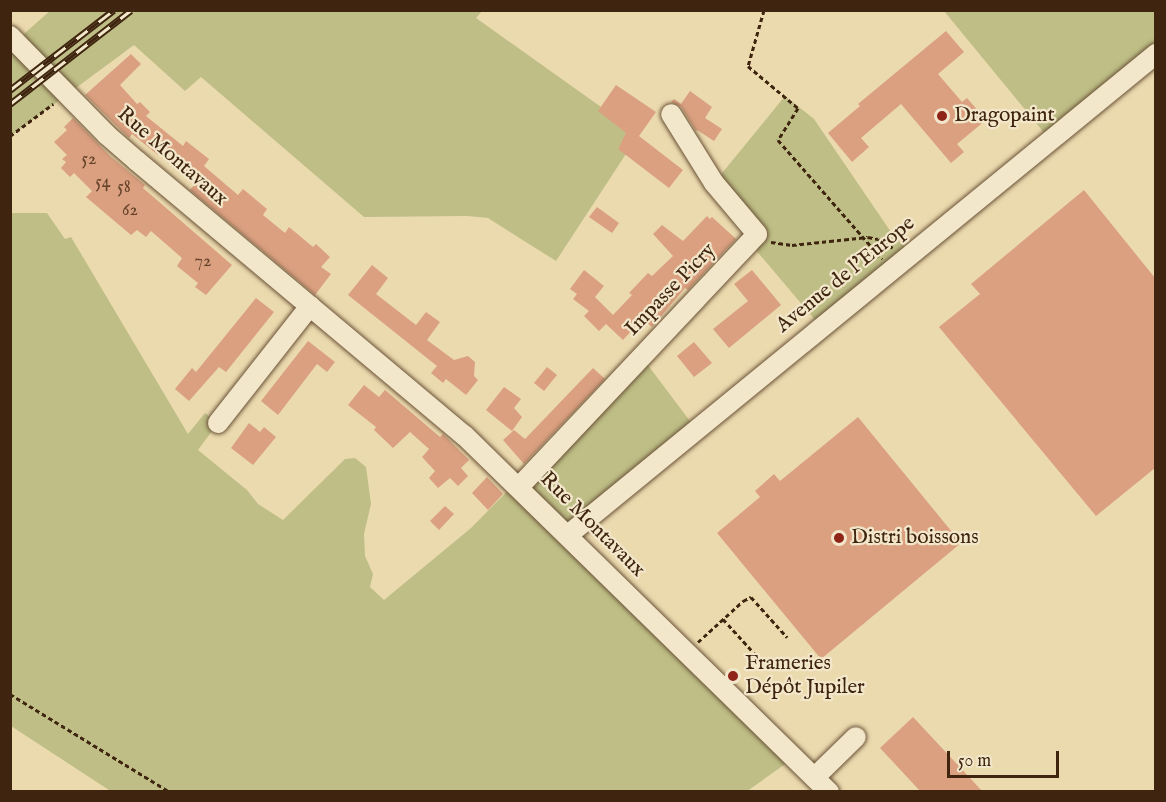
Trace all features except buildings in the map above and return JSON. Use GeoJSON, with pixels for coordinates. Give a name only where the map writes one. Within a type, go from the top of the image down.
{"type":"FeatureCollection","features":[{"type":"Feature","properties":{"kind":"street","name":"Rue Montavaux"},"geometry":{"type":"LineString","coordinates":[[10,36],[66,94],[137,161],[420,396],[519,487],[829,792]]}},
{"type":"Feature","properties":{"kind":"street","name":"Avenue de l'Europe"},"geometry":{"type":"LineString","coordinates":[[568,535],[1155,54]]}},
{"type":"Feature","properties":{"kind":"street"},"geometry":{"type":"LineString","coordinates":[[670,114],[714,183],[757,234]]}},
{"type":"Feature","properties":{"kind":"street","name":"Impasse Picry"},"geometry":{"type":"LineString","coordinates":[[519,487],[757,234]]}},
{"type":"Feature","properties":{"kind":"street"},"geometry":{"type":"LineString","coordinates":[[218,423],[310,306]]}},
{"type":"Feature","properties":{"kind":"street"},"geometry":{"type":"LineString","coordinates":[[815,777],[856,737]]}},
{"type":"Feature","properties":{"kind":"path"},"geometry":{"type":"LineString","coordinates":[[764,10],[748,66],[798,108],[777,140],[863,238],[897,264]]}},
{"type":"Feature","properties":{"kind":"path"},"geometry":{"type":"LineString","coordinates":[[10,136],[66,94]]}},
{"type":"Feature","properties":{"kind":"path"},"geometry":{"type":"LineString","coordinates":[[757,234],[777,245],[863,238],[878,239],[887,243],[897,264]]}},
{"type":"Feature","properties":{"kind":"path"},"geometry":{"type":"LineString","coordinates":[[687,652],[742,601],[751,597],[787,637]]}},
{"type":"Feature","properties":{"kind":"path"},"geometry":{"type":"LineString","coordinates":[[723,619],[755,654]]}},
{"type":"Feature","properties":{"kind":"path"},"geometry":{"type":"LineString","coordinates":[[10,693],[170,792]]}},
{"type":"Feature","properties":{"kind":"green space"},"geometry":{"type":"Polygon","coordinates":[[[51,10],[482,11],[476,18],[639,134],[556,261],[488,218],[467,216],[364,217],[201,77],[185,91],[134,45],[11,136],[11,51],[26,32],[51,10]]]}},
{"type":"Feature","properties":{"kind":"green space"},"geometry":{"type":"Polygon","coordinates":[[[944,11],[1155,11],[1155,54],[1050,140],[944,11]]]}},
{"type":"Feature","properties":{"kind":"green space"},"geometry":{"type":"Polygon","coordinates":[[[785,96],[814,119],[893,235],[911,253],[821,327],[749,242],[714,183],[785,96]]]}},
{"type":"Feature","properties":{"kind":"green space"},"geometry":{"type":"Polygon","coordinates":[[[10,213],[47,213],[65,239],[71,237],[188,434],[205,413],[218,423],[198,450],[247,490],[258,504],[283,520],[345,459],[355,458],[366,467],[371,504],[364,534],[365,556],[373,574],[370,587],[384,600],[471,528],[641,356],[696,429],[568,535],[795,757],[746,792],[112,792],[11,726],[10,213]]]}},
{"type":"Feature","properties":{"kind":"railway"},"geometry":{"type":"LineString","coordinates":[[10,90],[114,10]]}},
{"type":"Feature","properties":{"kind":"railway"},"geometry":{"type":"LineString","coordinates":[[10,104],[131,10]]}},
{"type":"Feature","properties":{"kind":"place","name":"Dragopaint"},"geometry":{"type":"Point","coordinates":[942,116]}},
{"type":"Feature","properties":{"kind":"place","name":"Distri boissons"},"geometry":{"type":"Point","coordinates":[839,538]}},
{"type":"Feature","properties":{"kind":"place","name":"Frameries Dépôt Jupiler"},"geometry":{"type":"Point","coordinates":[733,676]}}]}
